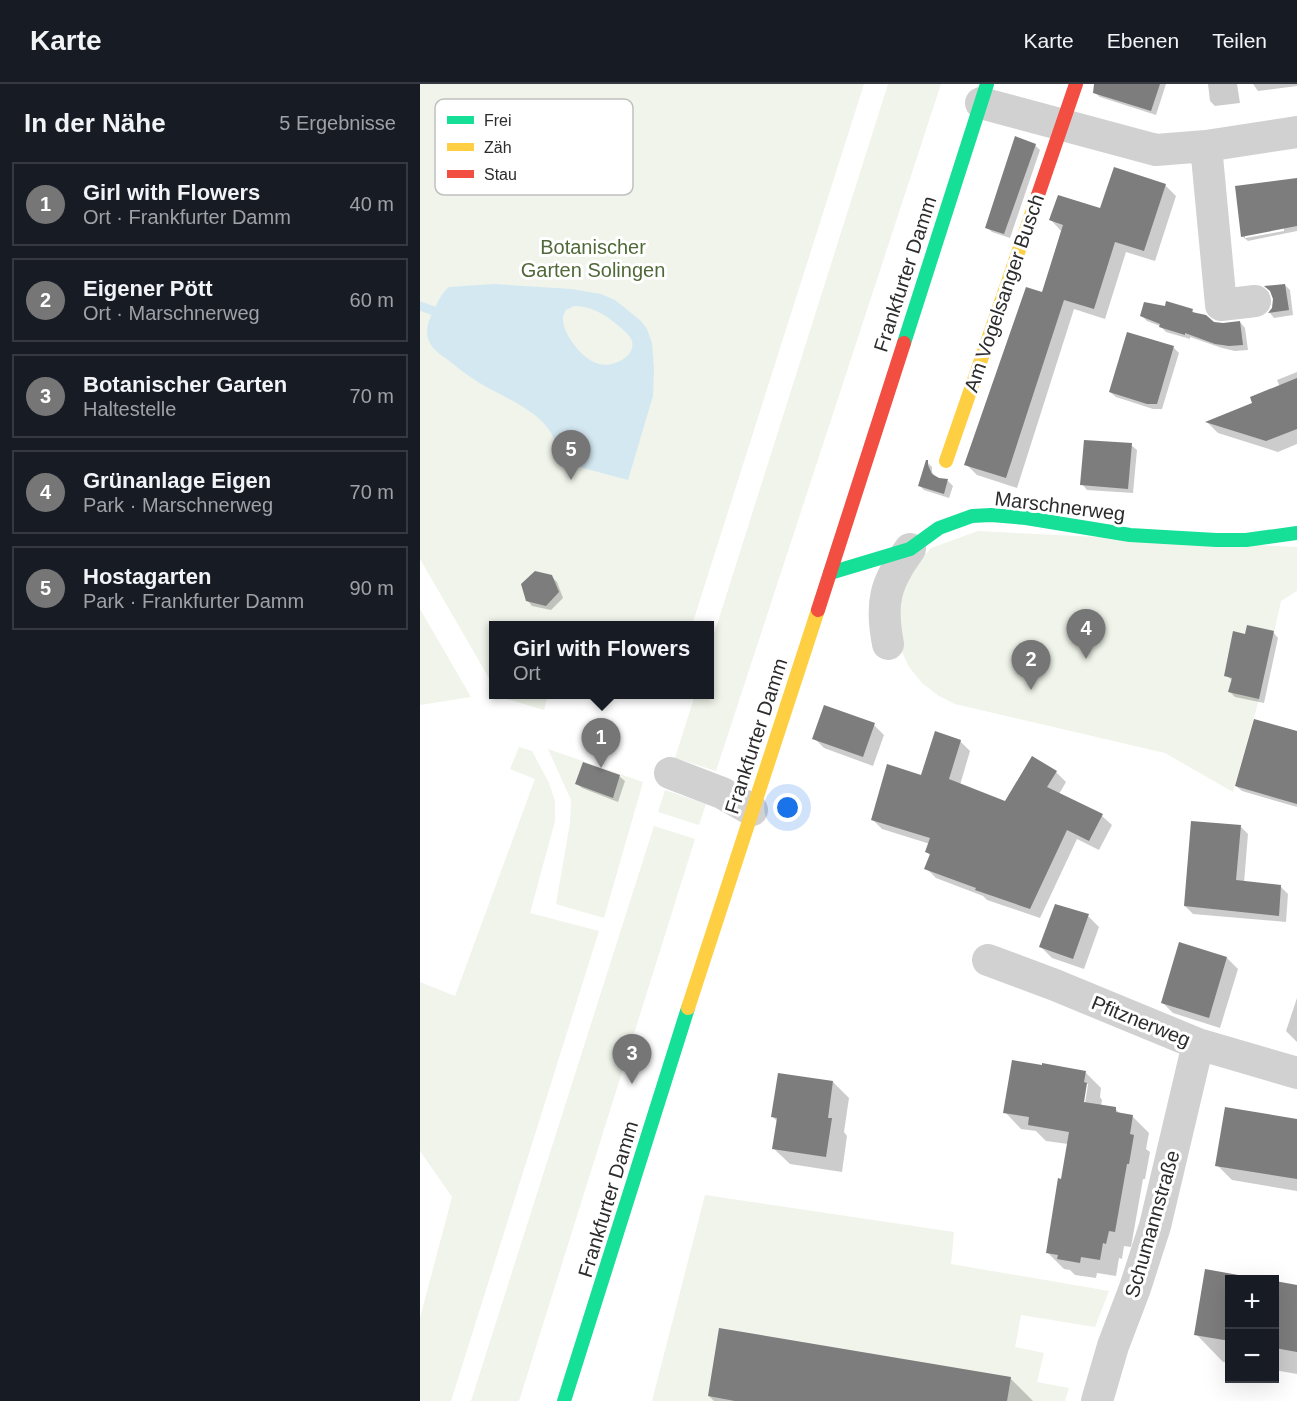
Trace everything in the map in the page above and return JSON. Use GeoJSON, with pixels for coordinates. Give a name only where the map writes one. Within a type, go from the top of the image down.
{"type":"FeatureCollection","features":[{"type":"Feature","properties":{"kind":"main road","name":"Am Vogelsanger Busch"},"geometry":{"type":"LineString","coordinates":[[946,461],[1076,84]]}},
{"type":"Feature","properties":{"kind":"main road","name":"Frankfurter Damm"},"geometry":{"type":"LineString","coordinates":[[564,1401],[697,979],[984,93]]}},
{"type":"Feature","properties":{"kind":"main road","name":"Marschnerweg"},"geometry":{"type":"LineString","coordinates":[[830,573],[910,549],[939,528],[972,516],[1026,518],[1130,535],[1216,540],[1246,540],[1297,533]]}},
{"type":"Feature","properties":{"kind":"street"},"geometry":{"type":"LineString","coordinates":[[984,93],[1063,125],[1156,150],[1206,146],[1297,132]]}},
{"type":"Feature","properties":{"kind":"street"},"geometry":{"type":"LineString","coordinates":[[1206,146],[1221,305],[1256,301]]}},
{"type":"Feature","properties":{"kind":"street"},"geometry":{"type":"LineString","coordinates":[[888,644],[884,624],[884,604],[888,587],[897,567],[910,549]]}},
{"type":"Feature","properties":{"kind":"street"},"geometry":{"type":"LineString","coordinates":[[670,773],[722,793],[752,810]]}},
{"type":"Feature","properties":{"kind":"street","name":"Pfitznerweg"},"geometry":{"type":"LineString","coordinates":[[988,960],[1198,1044],[1297,1073]]}},
{"type":"Feature","properties":{"kind":"street","name":"Schumannstraße"},"geometry":{"type":"LineString","coordinates":[[1097,1401],[1113,1346],[1155,1226],[1198,1044]]}},
{"type":"Feature","properties":{"kind":"green space","name":"Botanischer Garten Solingen"},"geometry":{"type":"Polygon","coordinates":[[[420,84],[864,84],[693,621],[489,621],[489,678],[420,559],[420,84]]]}},
{"type":"Feature","properties":{"kind":"green space"},"geometry":{"type":"Polygon","coordinates":[[[888,84],[941,84],[716,771],[675,758],[694,699],[714,699],[714,634],[888,84]]]}},
{"type":"Feature","properties":{"kind":"green space"},"geometry":{"type":"Polygon","coordinates":[[[978,531],[1297,547],[1297,591],[1281,601],[1259,699],[1233,792],[1165,753],[955,704],[939,696],[922,683],[909,667],[898,637],[896,620],[907,576],[931,548],[978,531]]]}},
{"type":"Feature","properties":{"kind":"green space"},"geometry":{"type":"Polygon","coordinates":[[[420,609],[471,697],[420,705],[420,609]]]}},
{"type":"Feature","properties":{"kind":"green space"},"geometry":{"type":"Polygon","coordinates":[[[507,699],[547,699],[544,710],[507,699]]]}},
{"type":"Feature","properties":{"kind":"green space"},"geometry":{"type":"Polygon","coordinates":[[[519,747],[532,751],[549,783],[555,801],[555,821],[530,913],[599,931],[451,1401],[420,1401],[420,1318],[452,1197],[420,1151],[420,982],[455,996],[535,779],[510,769],[519,747]]]}},
{"type":"Feature","properties":{"kind":"green space"},"geometry":{"type":"Polygon","coordinates":[[[548,749],[643,782],[604,918],[556,904],[570,823],[571,800],[548,749]]]}},
{"type":"Feature","properties":{"kind":"green space"},"geometry":{"type":"Polygon","coordinates":[[[665,790],[706,804],[699,825],[658,812],[665,790]]]}},
{"type":"Feature","properties":{"kind":"green space"},"geometry":{"type":"Polygon","coordinates":[[[654,826],[695,839],[519,1401],[471,1401],[654,826]]]}},
{"type":"Feature","properties":{"kind":"green space"},"geometry":{"type":"Polygon","coordinates":[[[705,1195],[954,1232],[951,1264],[1109,1291],[1095,1327],[1021,1315],[1015,1347],[1044,1353],[1037,1382],[1069,1388],[1065,1401],[652,1401],[705,1195]]]}},
{"type":"Feature","properties":{"kind":"water"},"geometry":{"type":"Polygon","coordinates":[[[494,284],[571,289],[601,294],[615,300],[641,321],[652,343],[653,396],[628,480],[557,461],[554,439],[541,420],[474,379],[434,349],[428,338],[428,324],[439,300],[449,287],[494,284]],[[574,306],[566,310],[563,318],[566,332],[575,346],[593,362],[604,365],[616,363],[627,356],[632,347],[632,341],[628,335],[604,315],[581,306],[574,306]]]}},
{"type":"Feature","properties":{"kind":"building"},"geometry":{"type":"Polygon","coordinates":[[[1094,84],[1160,84],[1151,111],[1093,93],[1094,84]]]}},
{"type":"Feature","properties":{"kind":"building"},"geometry":{"type":"Polygon","coordinates":[[[1015,136],[1036,144],[1004,234],[985,228],[1015,136]]]}},
{"type":"Feature","properties":{"kind":"building"},"geometry":{"type":"Polygon","coordinates":[[[1114,167],[1166,184],[1144,251],[1115,242],[1094,309],[1064,300],[1006,478],[964,465],[1026,287],[1042,292],[1063,225],[1049,220],[1058,195],[1100,208],[1114,167]]]}},
{"type":"Feature","properties":{"kind":"building"},"geometry":{"type":"Polygon","coordinates":[[[1297,178],[1297,226],[1241,237],[1235,186],[1297,178]]]}},
{"type":"Feature","properties":{"kind":"building"},"geometry":{"type":"Polygon","coordinates":[[[1285,284],[1289,310],[1268,313],[1272,308],[1273,299],[1270,291],[1264,286],[1285,284]]]}},
{"type":"Feature","properties":{"kind":"building"},"geometry":{"type":"Polygon","coordinates":[[[1166,301],[1193,309],[1192,312],[1206,315],[1214,322],[1240,321],[1243,345],[1215,344],[1185,333],[1185,335],[1159,327],[1160,324],[1140,316],[1144,302],[1165,306],[1166,301]]]}},
{"type":"Feature","properties":{"kind":"building"},"geometry":{"type":"Polygon","coordinates":[[[1127,332],[1174,346],[1157,404],[1147,404],[1109,392],[1127,332]]]}},
{"type":"Feature","properties":{"kind":"building"},"geometry":{"type":"Polygon","coordinates":[[[1297,378],[1297,429],[1266,441],[1205,422],[1252,403],[1250,397],[1297,378]]]}},
{"type":"Feature","properties":{"kind":"building"},"geometry":{"type":"Polygon","coordinates":[[[1084,440],[1132,443],[1128,489],[1080,485],[1084,440]]]}},
{"type":"Feature","properties":{"kind":"building"},"geometry":{"type":"Polygon","coordinates":[[[926,460],[928,460],[932,474],[948,479],[944,494],[918,486],[926,460]]]}},
{"type":"Feature","properties":{"kind":"building"},"geometry":{"type":"Polygon","coordinates":[[[535,571],[552,575],[559,592],[546,606],[526,601],[521,584],[535,571]]]}},
{"type":"Feature","properties":{"kind":"building"},"geometry":{"type":"Polygon","coordinates":[[[1247,625],[1274,631],[1259,699],[1228,692],[1232,678],[1224,676],[1233,631],[1245,634],[1247,625]]]}},
{"type":"Feature","properties":{"kind":"building"},"geometry":{"type":"Polygon","coordinates":[[[824,705],[875,723],[863,757],[812,739],[824,705]]]}},
{"type":"Feature","properties":{"kind":"building"},"geometry":{"type":"Polygon","coordinates":[[[1254,719],[1297,731],[1297,804],[1235,786],[1254,719]]]}},
{"type":"Feature","properties":{"kind":"building"},"geometry":{"type":"Polygon","coordinates":[[[935,731],[961,740],[949,779],[1005,801],[1032,756],[1057,771],[1047,787],[1103,814],[1089,841],[1067,830],[1030,909],[924,869],[930,854],[925,852],[930,838],[871,820],[887,764],[921,775],[935,731]]]}},
{"type":"Feature","properties":{"kind":"building"},"geometry":{"type":"Polygon","coordinates":[[[583,762],[620,775],[613,798],[575,784],[583,762]]]}},
{"type":"Feature","properties":{"kind":"building"},"geometry":{"type":"Polygon","coordinates":[[[1191,821],[1241,825],[1236,880],[1281,885],[1279,916],[1184,906],[1191,821]]]}},
{"type":"Feature","properties":{"kind":"building"},"geometry":{"type":"Polygon","coordinates":[[[1055,904],[1089,914],[1073,959],[1039,947],[1055,904]]]}},
{"type":"Feature","properties":{"kind":"building"},"geometry":{"type":"Polygon","coordinates":[[[1179,942],[1227,957],[1209,1018],[1161,1003],[1179,942]]]}},
{"type":"Feature","properties":{"kind":"building"},"geometry":{"type":"Polygon","coordinates":[[[1012,1060],[1086,1071],[1084,1102],[1116,1107],[1116,1112],[1133,1115],[1130,1134],[1134,1135],[1115,1232],[1109,1231],[1106,1244],[1103,1243],[1100,1260],[1081,1257],[1080,1263],[1057,1259],[1058,1255],[1046,1253],[1058,1178],[1061,1179],[1069,1132],[1028,1125],[1029,1117],[1003,1113],[1012,1060]]]}},
{"type":"Feature","properties":{"kind":"building"},"geometry":{"type":"Polygon","coordinates":[[[778,1073],[833,1081],[828,1118],[832,1118],[826,1157],[772,1149],[777,1118],[771,1117],[778,1073]]]}},
{"type":"Feature","properties":{"kind":"building"},"geometry":{"type":"Polygon","coordinates":[[[1225,1107],[1297,1119],[1297,1179],[1215,1166],[1225,1107]]]}},
{"type":"Feature","properties":{"kind":"building"},"geometry":{"type":"Polygon","coordinates":[[[1205,1269],[1238,1275],[1225,1275],[1225,1340],[1194,1335],[1205,1269]]]}},
{"type":"Feature","properties":{"kind":"building"},"geometry":{"type":"Polygon","coordinates":[[[1279,1282],[1297,1285],[1297,1352],[1279,1349],[1279,1282]]]}},
{"type":"Feature","properties":{"kind":"building"},"geometry":{"type":"Polygon","coordinates":[[[719,1328],[1011,1377],[1007,1401],[735,1401],[708,1396],[719,1328]]]}},
{"type":"Feature","properties":{"kind":"waterway"},"geometry":{"type":"LineString","coordinates":[[420,306],[434,311]]}},
{"type":"Feature","properties":{"kind":"traffic: fast"},"geometry":{"type":"LineString","coordinates":[[904,343],[987,84]]}},
{"type":"Feature","properties":{"kind":"traffic: fast"},"geometry":{"type":"LineString","coordinates":[[830,573],[910,549],[939,528],[972,516],[1026,518],[1130,535],[1216,540],[1246,540],[1297,533]]}},
{"type":"Feature","properties":{"kind":"traffic: fast"},"geometry":{"type":"LineString","coordinates":[[564,1401],[688,1008]]}},
{"type":"Feature","properties":{"kind":"traffic: slow"},"geometry":{"type":"LineString","coordinates":[[946,461],[1038,195]]}},
{"type":"Feature","properties":{"kind":"traffic: slow"},"geometry":{"type":"LineString","coordinates":[[688,1008],[818,610]]}},
{"type":"Feature","properties":{"kind":"traffic: jam"},"geometry":{"type":"LineString","coordinates":[[1038,195],[1076,84]]}},
{"type":"Feature","properties":{"kind":"traffic: jam"},"geometry":{"type":"LineString","coordinates":[[818,610],[904,343]]}},
{"type":"Feature","properties":{"kind":"place","name":"Hostagarten"},"geometry":{"type":"Point","coordinates":[571,480]}},
{"type":"Feature","properties":{"kind":"place","name":"Grünanlage Eigen"},"geometry":{"type":"Point","coordinates":[1086,659]}},
{"type":"Feature","properties":{"kind":"place","name":"Eigener Pött"},"geometry":{"type":"Point","coordinates":[1031,690]}},
{"type":"Feature","properties":{"kind":"place","name":"Girl with Flowers"},"geometry":{"type":"Point","coordinates":[601,768]}},
{"type":"Feature","properties":{"kind":"place","name":"Botanischer Garten"},"geometry":{"type":"Point","coordinates":[632,1084]}}]}
